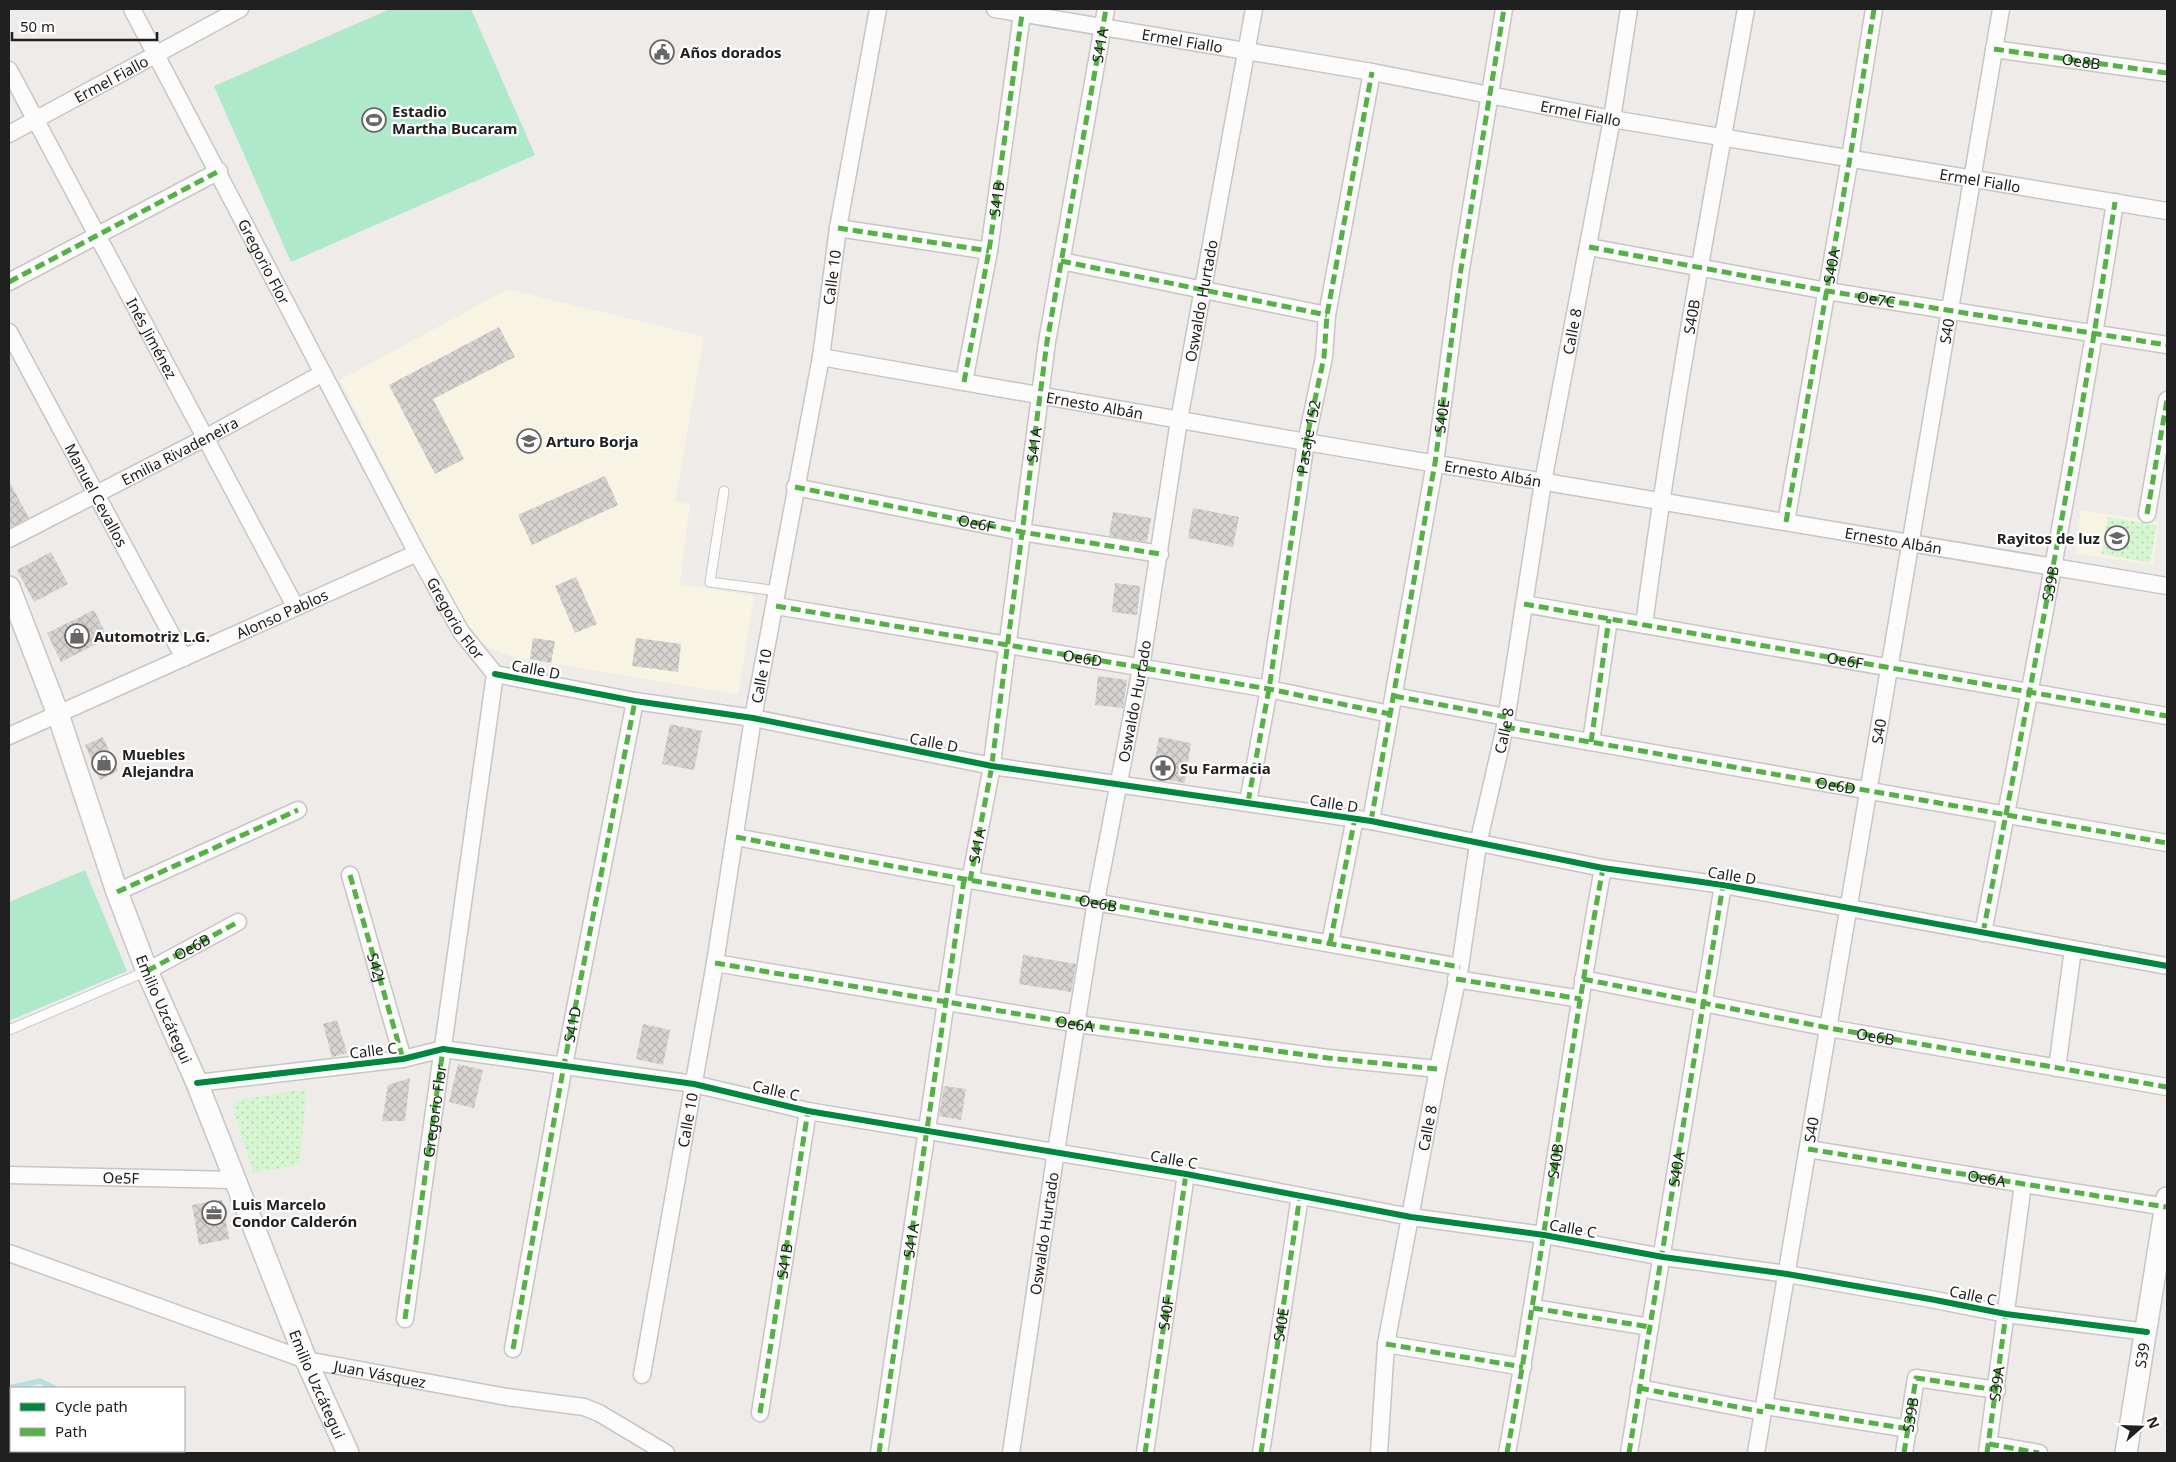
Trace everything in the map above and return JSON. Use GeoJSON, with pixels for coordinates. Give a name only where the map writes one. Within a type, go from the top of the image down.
{"type":"FeatureCollection","features":[{"type":"Feature","properties":{"kind":"street","name":"Gregorio Flor"},"geometry":{"type":"LineString","coordinates":[[132,9],[219,171],[417,553],[461,632],[495,674],[405,1319]]}},
{"type":"Feature","properties":{"kind":"street","name":"Ermel Fiallo"},"geometry":{"type":"LineString","coordinates":[[9,134],[240,9]]}},
{"type":"Feature","properties":{"kind":"street","name":"Calle 10"},"geometry":{"type":"LineString","coordinates":[[642,1375],[715,963],[753,718],[777,599],[795,487],[821,357],[838,228],[878,9]]}},
{"type":"Feature","properties":{"kind":"street","name":"Ermel Fiallo"},"geometry":{"type":"LineString","coordinates":[[995,9],[1372,72],[1723,138],[2167,211]]}},
{"type":"Feature","properties":{"kind":"street","name":"S41A"},"geometry":{"type":"LineString","coordinates":[[879,1453],[945,1002],[967,881],[992,766],[1042,394],[1047,342],[1106,9]]}},
{"type":"Feature","properties":{"kind":"street","name":"Oswaldo Hurtado"},"geometry":{"type":"LineString","coordinates":[[1011,1453],[1096,901],[1141,668],[1160,554],[1179,420],[1254,9]]}},
{"type":"Feature","properties":{"kind":"street","name":"S40E"},"geometry":{"type":"LineString","coordinates":[[1330,943],[1394,696],[1435,463],[1462,269],[1504,9]]}},
{"type":"Feature","properties":{"kind":"street","name":"Calle 8"},"geometry":{"type":"LineString","coordinates":[[1379,1453],[1386,1344],[1458,973],[1478,844],[1505,722],[1543,482],[1589,247],[1629,9]]}},
{"type":"Feature","properties":{"kind":"street","name":"S40B"},"geometry":{"type":"LineString","coordinates":[[1644,625],[1660,500],[1699,266],[1746,9]]}},
{"type":"Feature","properties":{"kind":"street","name":"S40A"},"geometry":{"type":"LineString","coordinates":[[1786,522],[1850,158],[1874,9]]}},
{"type":"Feature","properties":{"kind":"street","name":"S40"},"geometry":{"type":"LineString","coordinates":[[1756,1453],[1952,311],[2001,9]]}},
{"type":"Feature","properties":{"kind":"street","name":"S41B"},"geometry":{"type":"LineString","coordinates":[[964,382],[989,251],[1022,14]]}},
{"type":"Feature","properties":{"kind":"street","name":"Oe8B"},"geometry":{"type":"LineString","coordinates":[[1994,49],[2167,73]]}},
{"type":"Feature","properties":{"kind":"street","name":"Inés Jiménez"},"geometry":{"type":"LineString","coordinates":[[9,70],[295,606]]}},
{"type":"Feature","properties":{"kind":"street","name":"Pasaje 152"},"geometry":{"type":"LineString","coordinates":[[1248,802],[1269,689],[1306,442],[1324,357],[1327,315],[1372,72]]}},
{"type":"Feature","properties":{"kind":"street"},"geometry":{"type":"LineString","coordinates":[[9,282],[219,171]]}},
{"type":"Feature","properties":{"kind":"street","name":"S39B"},"geometry":{"type":"LineString","coordinates":[[1983,933],[2054,567],[2095,334],[2115,202]]}},
{"type":"Feature","properties":{"kind":"street"},"geometry":{"type":"LineString","coordinates":[[838,228],[989,251]]}},
{"type":"Feature","properties":{"kind":"street","name":"Oe7C"},"geometry":{"type":"LineString","coordinates":[[1589,247],[1827,291],[2167,345]]}},
{"type":"Feature","properties":{"kind":"street"},"geometry":{"type":"LineString","coordinates":[[1061,261],[1327,315]]}},
{"type":"Feature","properties":{"kind":"street","name":"Manuel Cevallos"},"geometry":{"type":"LineString","coordinates":[[9,332],[184,658]]}},
{"type":"Feature","properties":{"kind":"street","name":"Ernesto Albán"},"geometry":{"type":"LineString","coordinates":[[821,357],[1042,394],[1306,442],[2167,586]]}},
{"type":"Feature","properties":{"kind":"street","name":"Emilia Rivadeneira"},"geometry":{"type":"LineString","coordinates":[[9,539],[205,438],[323,373]]}},
{"type":"Feature","properties":{"kind":"street"},"geometry":{"type":"LineString","coordinates":[[2147,514],[2167,400]]}},
{"type":"Feature","properties":{"kind":"street","name":"Oe6F"},"geometry":{"type":"LineString","coordinates":[[795,487],[1022,532],[1160,554]]}},
{"type":"Feature","properties":{"kind":"street","name":"Alonso Pablos"},"geometry":{"type":"LineString","coordinates":[[9,736],[295,606],[417,553]]}},
{"type":"Feature","properties":{"kind":"street","name":"Emilio Uzcátegui"},"geometry":{"type":"LineString","coordinates":[[9,587],[58,714],[117,892],[147,971],[197,1083],[306,1360],[348,1453]]}},
{"type":"Feature","properties":{"kind":"street","name":"Oe6D"},"geometry":{"type":"LineString","coordinates":[[777,599],[1008,647],[1269,689],[1390,714]]}},
{"type":"Feature","properties":{"kind":"street","name":"Oe6F"},"geometry":{"type":"LineString","coordinates":[[1524,604],[2167,716]]}},
{"type":"Feature","properties":{"kind":"street"},"geometry":{"type":"LineString","coordinates":[[1591,742],[1608,619]]}},
{"type":"Feature","properties":{"kind":"street","name":"Calle D"},"geometry":{"type":"LineString","coordinates":[[495,674],[635,701],[753,718],[992,766],[1363,820],[1603,868],[1723,886],[2167,966]]}},
{"type":"Feature","properties":{"kind":"street","name":"Oe6D"},"geometry":{"type":"LineString","coordinates":[[1394,696],[1591,742],[2167,843]]}},
{"type":"Feature","properties":{"kind":"street","name":"S41D"},"geometry":{"type":"LineString","coordinates":[[513,1348],[564,1065],[635,701]]}},
{"type":"Feature","properties":{"kind":"street"},"geometry":{"type":"LineString","coordinates":[[117,892],[298,810]]}},
{"type":"Feature","properties":{"kind":"street","name":"Oe6B"},"geometry":{"type":"LineString","coordinates":[[736,837],[967,881],[1096,901],[1330,943],[1581,999]]}},
{"type":"Feature","properties":{"kind":"street","name":"S40B"},"geometry":{"type":"LineString","coordinates":[[1508,1453],[1533,1308],[1583,979],[1603,868]]}},
{"type":"Feature","properties":{"kind":"street","name":"S42J"},"geometry":{"type":"LineString","coordinates":[[350,875],[403,1059]]}},
{"type":"Feature","properties":{"kind":"street","name":"S40A"},"geometry":{"type":"LineString","coordinates":[[1629,1453],[1723,886]]}},
{"type":"Feature","properties":{"kind":"street","name":"Oe6B"},"geometry":{"type":"LineString","coordinates":[[147,971],[238,922]]}},
{"type":"Feature","properties":{"kind":"street"},"geometry":{"type":"LineString","coordinates":[[2057,1068],[2073,949]]}},
{"type":"Feature","properties":{"kind":"street","name":"Oe6A"},"geometry":{"type":"LineString","coordinates":[[715,963],[1078,1024],[1328,1058],[1438,1069]]}},
{"type":"Feature","properties":{"kind":"street","name":"Oe6B"},"geometry":{"type":"LineString","coordinates":[[1583,979],[1829,1028],[2167,1087]]}},
{"type":"Feature","properties":{"kind":"street","name":"Calle C"},"geometry":{"type":"LineString","coordinates":[[197,1083],[403,1059],[443,1049],[694,1084],[808,1110],[1186,1174],[1411,1217],[1544,1236],[1663,1257],[1787,1274],[1930,1298],[2006,1314],[2147,1332]]}},
{"type":"Feature","properties":{"kind":"street","name":"S41B"},"geometry":{"type":"LineString","coordinates":[[760,1413],[808,1110]]}},
{"type":"Feature","properties":{"kind":"street","name":"Oe6A"},"geometry":{"type":"LineString","coordinates":[[1808,1149],[2023,1184],[2166,1203]]}},
{"type":"Feature","properties":{"kind":"street","name":"S40F"},"geometry":{"type":"LineString","coordinates":[[1145,1453],[1186,1174]]}},
{"type":"Feature","properties":{"kind":"street","name":"Oe5F"},"geometry":{"type":"LineString","coordinates":[[9,1175],[234,1180]]}},
{"type":"Feature","properties":{"kind":"street","name":"S39A"},"geometry":{"type":"LineString","coordinates":[[1988,1449],[2023,1184]]}},
{"type":"Feature","properties":{"kind":"street","name":"S40E"},"geometry":{"type":"LineString","coordinates":[[1261,1453],[1300,1196]]}},
{"type":"Feature","properties":{"kind":"street","name":"S39"},"geometry":{"type":"LineString","coordinates":[[2126,1453],[2147,1332],[2166,1203]]}},
{"type":"Feature","properties":{"kind":"street","name":"Juan Vásquez"},"geometry":{"type":"LineString","coordinates":[[9,1253],[306,1360],[507,1396],[584,1407],[599,1413],[666,1453]]}},
{"type":"Feature","properties":{"kind":"street"},"geometry":{"type":"LineString","coordinates":[[1533,1308],[1650,1327]]}},
{"type":"Feature","properties":{"kind":"street"},"geometry":{"type":"LineString","coordinates":[[1386,1344],[1523,1367]]}},
{"type":"Feature","properties":{"kind":"street","name":"S39B"},"geometry":{"type":"LineString","coordinates":[[1904,1453],[1916,1378],[1997,1390]]}},
{"type":"Feature","properties":{"kind":"street"},"geometry":{"type":"LineString","coordinates":[[1639,1388],[1764,1409],[1909,1428]]}},
{"type":"Feature","properties":{"kind":"street"},"geometry":{"type":"LineString","coordinates":[[1988,1449],[2039,1453]]}},
{"type":"Feature","properties":{"kind":"lane"},"geometry":{"type":"LineString","coordinates":[[724,490],[710,582],[777,599]]}},
{"type":"Feature","properties":{"kind":"lane"},"geometry":{"type":"LineString","coordinates":[[9,1030],[147,971]]}},
{"type":"Feature","properties":{"kind":"shaded area","name":"Arturo Borja"},"geometry":{"type":"Polygon","coordinates":[[[508,289],[704,337],[675,502],[690,504],[680,584],[754,596],[738,695],[514,657],[490,648],[474,637],[461,618],[340,380],[508,289]]]}},
{"type":"Feature","properties":{"kind":"shaded area","name":"Rayitos de luz"},"geometry":{"type":"Polygon","coordinates":[[[2081,510],[2159,522],[2153,565],[2075,553],[2081,510]]]}},
{"type":"Feature","properties":{"kind":"green space","name":"Estadio Martha Bucaram"},"geometry":{"type":"Polygon","coordinates":[[[390,9],[471,9],[535,155],[291,262],[214,86],[390,9]]]}},
{"type":"Feature","properties":{"kind":"green space"},"geometry":{"type":"Polygon","coordinates":[[[2108,517],[2157,525],[2150,563],[2102,554],[2108,517]]]}},
{"type":"Feature","properties":{"kind":"green space"},"geometry":{"type":"Polygon","coordinates":[[[85,870],[127,971],[9,1021],[9,902],[85,870]]]}},
{"type":"Feature","properties":{"kind":"green space"},"geometry":{"type":"Polygon","coordinates":[[[307,1089],[299,1165],[253,1173],[232,1105],[239,1100],[307,1089]]]}},
{"type":"Feature","properties":{"kind":"building"},"geometry":{"type":"Polygon","coordinates":[[[499,327],[515,357],[433,399],[464,459],[435,474],[389,385],[499,327]]]}},
{"type":"Feature","properties":{"kind":"building"},"geometry":{"type":"Polygon","coordinates":[[[605,476],[618,505],[532,545],[518,515],[605,476]]]}},
{"type":"Feature","properties":{"kind":"building"},"geometry":{"type":"Polygon","coordinates":[[[9,481],[29,518],[9,528],[9,481]]]}},
{"type":"Feature","properties":{"kind":"building"},"geometry":{"type":"Polygon","coordinates":[[[1193,508],[1239,517],[1233,547],[1188,538],[1193,508]]]}},
{"type":"Feature","properties":{"kind":"building"},"geometry":{"type":"Polygon","coordinates":[[[1113,512],[1151,518],[1147,542],[1109,536],[1113,512]]]}},
{"type":"Feature","properties":{"kind":"building"},"geometry":{"type":"Polygon","coordinates":[[[51,552],[68,584],[34,602],[17,570],[51,552]]]}},
{"type":"Feature","properties":{"kind":"building"},"geometry":{"type":"Polygon","coordinates":[[[576,577],[597,624],[575,633],[555,586],[576,577]]]}},
{"type":"Feature","properties":{"kind":"building"},"geometry":{"type":"Polygon","coordinates":[[[1115,583],[1140,586],[1137,615],[1112,612],[1115,583]]]}},
{"type":"Feature","properties":{"kind":"building","name":"Automotriz L.G."},"geometry":{"type":"Polygon","coordinates":[[[94,610],[108,638],[61,662],[47,633],[94,610]]]}},
{"type":"Feature","properties":{"kind":"building"},"geometry":{"type":"Polygon","coordinates":[[[533,638],[555,641],[551,663],[530,659],[533,638]]]}},
{"type":"Feature","properties":{"kind":"building"},"geometry":{"type":"Polygon","coordinates":[[[636,638],[681,644],[678,672],[632,666],[636,638]]]}},
{"type":"Feature","properties":{"kind":"building"},"geometry":{"type":"Polygon","coordinates":[[[1098,676],[1127,680],[1123,708],[1095,705],[1098,676]]]}},
{"type":"Feature","properties":{"kind":"building"},"geometry":{"type":"Polygon","coordinates":[[[670,724],[702,731],[694,770],[662,764],[670,724]]]}},
{"type":"Feature","properties":{"kind":"building"},"geometry":{"type":"Polygon","coordinates":[[[103,737],[118,771],[100,780],[85,745],[103,737]]]}},
{"type":"Feature","properties":{"kind":"building"},"geometry":{"type":"Polygon","coordinates":[[[1159,737],[1191,743],[1185,783],[1152,777],[1159,737]]]}},
{"type":"Feature","properties":{"kind":"building"},"geometry":{"type":"Polygon","coordinates":[[[1023,955],[1076,964],[1071,992],[1019,984],[1023,955]]]}},
{"type":"Feature","properties":{"kind":"building"},"geometry":{"type":"Polygon","coordinates":[[[337,1020],[347,1053],[332,1057],[323,1024],[337,1020]]]}},
{"type":"Feature","properties":{"kind":"building"},"geometry":{"type":"Polygon","coordinates":[[[643,1024],[670,1030],[663,1065],[636,1059],[643,1024]]]}},
{"type":"Feature","properties":{"kind":"building"},"geometry":{"type":"Polygon","coordinates":[[[458,1064],[483,1070],[474,1108],[449,1102],[458,1064]]]}},
{"type":"Feature","properties":{"kind":"building"},"geometry":{"type":"Polygon","coordinates":[[[410,1078],[405,1121],[382,1121],[388,1085],[410,1078]]]}},
{"type":"Feature","properties":{"kind":"building"},"geometry":{"type":"Polygon","coordinates":[[[944,1086],[966,1089],[961,1120],[939,1116],[944,1086]]]}},
{"type":"Feature","properties":{"kind":"building"},"geometry":{"type":"Polygon","coordinates":[[[222,1200],[229,1239],[199,1245],[192,1205],[222,1200]]]}},
{"type":"Feature","properties":{"kind":"waterway"},"geometry":{"type":"LineString","coordinates":[[13,1387],[40,1381],[52,1387]]}},
{"type":"Feature","properties":{"kind":"marked path"},"geometry":{"type":"LineString","coordinates":[[970,881],[991,771],[1047,342],[1106,9]]}},
{"type":"Feature","properties":{"kind":"marked path"},"geometry":{"type":"LineString","coordinates":[[1371,821],[1435,463],[1461,269],[1504,9]]}},
{"type":"Feature","properties":{"kind":"marked path"},"geometry":{"type":"LineString","coordinates":[[1786,522],[1850,158],[1874,9]]}},
{"type":"Feature","properties":{"kind":"marked path"},"geometry":{"type":"LineString","coordinates":[[964,382],[989,251],[1022,14]]}},
{"type":"Feature","properties":{"kind":"marked path"},"geometry":{"type":"LineString","coordinates":[[1994,49],[2167,73]]}},
{"type":"Feature","properties":{"kind":"marked path"},"geometry":{"type":"LineString","coordinates":[[1248,802],[1269,689],[1306,442],[1324,357],[1327,315],[1372,72]]}},
{"type":"Feature","properties":{"kind":"marked path"},"geometry":{"type":"LineString","coordinates":[[9,282],[219,171]]}},
{"type":"Feature","properties":{"kind":"marked path"},"geometry":{"type":"LineString","coordinates":[[1983,933],[2036,660],[2101,294],[2115,202]]}},
{"type":"Feature","properties":{"kind":"marked path"},"geometry":{"type":"LineString","coordinates":[[838,228],[989,251]]}},
{"type":"Feature","properties":{"kind":"marked path"},"geometry":{"type":"LineString","coordinates":[[1589,247],[1827,291],[2167,345]]}},
{"type":"Feature","properties":{"kind":"marked path"},"geometry":{"type":"LineString","coordinates":[[1061,261],[1327,315]]}},
{"type":"Feature","properties":{"kind":"marked path"},"geometry":{"type":"LineString","coordinates":[[2147,514],[2167,400]]}},
{"type":"Feature","properties":{"kind":"marked path"},"geometry":{"type":"LineString","coordinates":[[795,487],[1022,532],[1160,554]]}},
{"type":"Feature","properties":{"kind":"marked path"},"geometry":{"type":"LineString","coordinates":[[1524,604],[2167,716]]}},
{"type":"Feature","properties":{"kind":"marked path"},"geometry":{"type":"LineString","coordinates":[[776,606],[1269,689],[1390,714]]}},
{"type":"Feature","properties":{"kind":"marked path"},"geometry":{"type":"LineString","coordinates":[[1591,742],[1609,619]]}},
{"type":"Feature","properties":{"kind":"marked path"},"geometry":{"type":"LineString","coordinates":[[1394,696],[1506,717]]}},
{"type":"Feature","properties":{"kind":"marked path"},"geometry":{"type":"LineString","coordinates":[[513,1349],[564,1065],[635,701]]}},
{"type":"Feature","properties":{"kind":"marked path"},"geometry":{"type":"LineString","coordinates":[[1505,727],[2167,843]]}},
{"type":"Feature","properties":{"kind":"marked path"},"geometry":{"type":"LineString","coordinates":[[117,892],[298,810]]}},
{"type":"Feature","properties":{"kind":"marked path"},"geometry":{"type":"LineString","coordinates":[[1330,943],[1355,818]]}},
{"type":"Feature","properties":{"kind":"marked path"},"geometry":{"type":"LineString","coordinates":[[736,837],[1460,967]]}},
{"type":"Feature","properties":{"kind":"marked path"},"geometry":{"type":"LineString","coordinates":[[1507,1453],[1603,868]]}},
{"type":"Feature","properties":{"kind":"marked path"},"geometry":{"type":"LineString","coordinates":[[350,875],[403,1059]]}},
{"type":"Feature","properties":{"kind":"marked path"},"geometry":{"type":"LineString","coordinates":[[879,1453],[964,880]]}},
{"type":"Feature","properties":{"kind":"marked path"},"geometry":{"type":"LineString","coordinates":[[1629,1453],[1723,885]]}},
{"type":"Feature","properties":{"kind":"marked path"},"geometry":{"type":"LineString","coordinates":[[147,971],[238,922]]}},
{"type":"Feature","properties":{"kind":"marked path"},"geometry":{"type":"LineString","coordinates":[[715,963],[1078,1024],[1328,1058],[1438,1069]]}},
{"type":"Feature","properties":{"kind":"marked path"},"geometry":{"type":"LineString","coordinates":[[1456,979],[1581,999]]}},
{"type":"Feature","properties":{"kind":"marked path"},"geometry":{"type":"LineString","coordinates":[[1583,979],[1829,1028],[2167,1087]]}},
{"type":"Feature","properties":{"kind":"marked path"},"geometry":{"type":"LineString","coordinates":[[405,1319],[443,1049]]}},
{"type":"Feature","properties":{"kind":"marked path"},"geometry":{"type":"LineString","coordinates":[[760,1413],[808,1111]]}},
{"type":"Feature","properties":{"kind":"marked path"},"geometry":{"type":"LineString","coordinates":[[1808,1149],[2166,1207]]}},
{"type":"Feature","properties":{"kind":"marked path"},"geometry":{"type":"LineString","coordinates":[[1145,1453],[1186,1174]]}},
{"type":"Feature","properties":{"kind":"marked path"},"geometry":{"type":"LineString","coordinates":[[1261,1453],[1300,1196]]}},
{"type":"Feature","properties":{"kind":"marked path"},"geometry":{"type":"LineString","coordinates":[[1533,1308],[1650,1327]]}},
{"type":"Feature","properties":{"kind":"marked path"},"geometry":{"type":"LineString","coordinates":[[1987,1453],[2006,1314]]}},
{"type":"Feature","properties":{"kind":"marked path"},"geometry":{"type":"LineString","coordinates":[[1386,1344],[1523,1367]]}},
{"type":"Feature","properties":{"kind":"marked path"},"geometry":{"type":"LineString","coordinates":[[1904,1453],[1916,1378],[1997,1390]]}},
{"type":"Feature","properties":{"kind":"marked path"},"geometry":{"type":"LineString","coordinates":[[1639,1388],[1763,1412]]}},
{"type":"Feature","properties":{"kind":"marked path"},"geometry":{"type":"LineString","coordinates":[[1765,1406],[1909,1429]]}},
{"type":"Feature","properties":{"kind":"marked path"},"geometry":{"type":"LineString","coordinates":[[1989,1444],[2039,1453]]}},
{"type":"Feature","properties":{"kind":"cycle path"},"geometry":{"type":"LineString","coordinates":[[495,674],[635,701],[753,718],[992,766],[1371,821],[1603,868],[1723,885],[2167,966]]}},
{"type":"Feature","properties":{"kind":"cycle path"},"geometry":{"type":"LineString","coordinates":[[197,1083],[403,1059],[443,1049],[694,1084],[808,1111],[1186,1174],[1411,1217],[1544,1235],[1663,1257],[1787,1274],[2006,1314],[2147,1332]]}},
{"type":"Feature","properties":{"kind":"place","name":"Años dorados"},"geometry":{"type":"Point","coordinates":[662,52]}},
{"type":"Feature","properties":{"kind":"place","name":"Estadio Martha Bucaram"},"geometry":{"type":"Point","coordinates":[374,120]}},
{"type":"Feature","properties":{"kind":"place","name":"Arturo Borja"},"geometry":{"type":"Point","coordinates":[529,441]}},
{"type":"Feature","properties":{"kind":"place","name":"Rayitos de luz"},"geometry":{"type":"Point","coordinates":[2117,538]}},
{"type":"Feature","properties":{"kind":"place","name":"Automotriz L.G."},"geometry":{"type":"Point","coordinates":[77,636]}},
{"type":"Feature","properties":{"kind":"place","name":"Muebles Alejandra"},"geometry":{"type":"Point","coordinates":[104,763]}},
{"type":"Feature","properties":{"kind":"place","name":"Su Farmacia"},"geometry":{"type":"Point","coordinates":[1163,768]}},
{"type":"Feature","properties":{"kind":"place","name":"Luis Marcelo Condor Calderón"},"geometry":{"type":"Point","coordinates":[214,1213]}}]}
